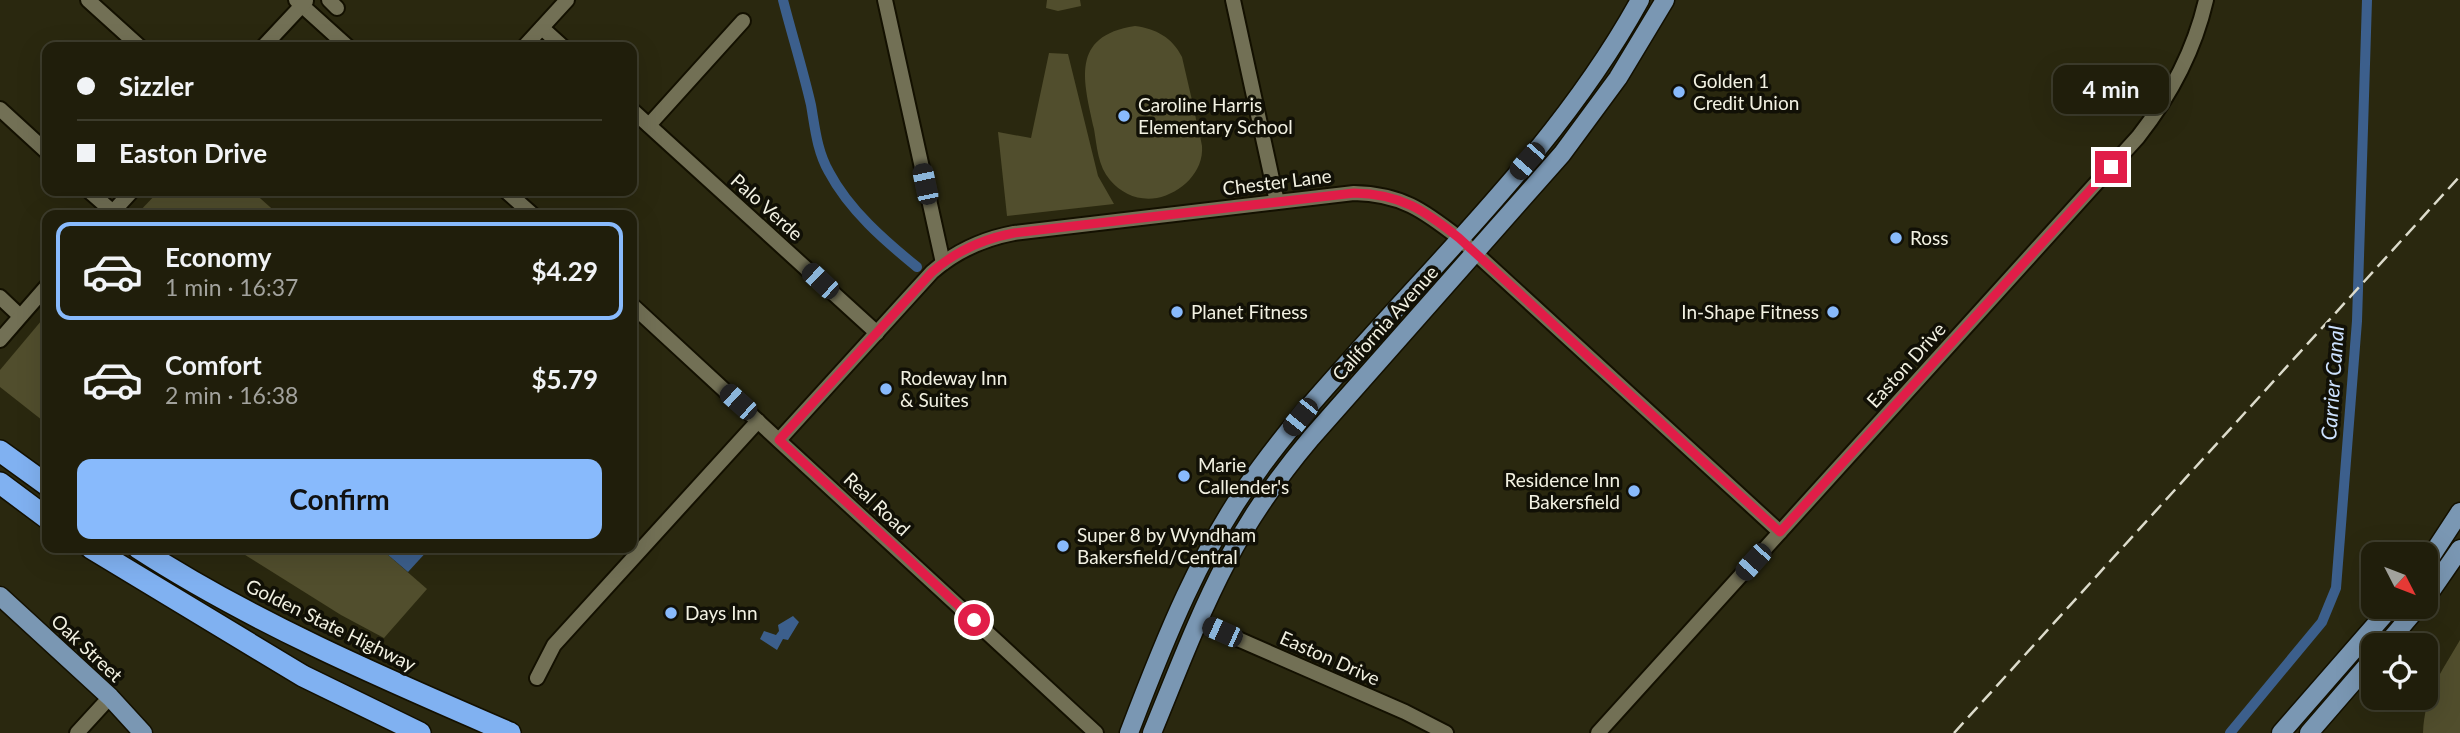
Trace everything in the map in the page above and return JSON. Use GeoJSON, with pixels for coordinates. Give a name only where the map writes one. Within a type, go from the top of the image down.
{"type":"FeatureCollection","features":[{"type":"Feature","properties":{"kind":"highway"},"geometry":{"type":"LineString","coordinates":[[0,451],[42,481]]}},
{"type":"Feature","properties":{"kind":"highway"},"geometry":{"type":"LineString","coordinates":[[0,483],[42,513]]}},
{"type":"Feature","properties":{"kind":"highway"},"geometry":{"type":"LineString","coordinates":[[99,553],[303,676],[420,733]]}},
{"type":"Feature","properties":{"kind":"highway","name":"Golden State Highway"},"geometry":{"type":"LineString","coordinates":[[146,553],[273,625],[510,733]]}},
{"type":"Feature","properties":{"kind":"main road"},"geometry":{"type":"LineString","coordinates":[[1640,0],[1639,14],[1648,31]]}},
{"type":"Feature","properties":{"kind":"main road","name":"California Avenue"},"geometry":{"type":"LineString","coordinates":[[1129,733],[1180,607],[1224,521],[1261,465],[1573,104],[1605,59],[1640,0]]}},
{"type":"Feature","properties":{"kind":"main road","name":"California Avenue"},"geometry":{"type":"LineString","coordinates":[[1153,733],[1199,622],[1239,539],[1287,467],[1540,180],[1583,127],[1648,31],[1665,0]]}},
{"type":"Feature","properties":{"kind":"main road"},"geometry":{"type":"LineString","coordinates":[[1287,467],[1286,457],[1289,450],[1329,399],[1325,389]]}},
{"type":"Feature","properties":{"kind":"main road"},"geometry":{"type":"LineString","coordinates":[[1239,539],[1238,525],[1264,478],[1261,465]]}},
{"type":"Feature","properties":{"kind":"main road"},"geometry":{"type":"LineString","coordinates":[[2438,546],[2460,512]]}},
{"type":"Feature","properties":{"kind":"main road"},"geometry":{"type":"LineString","coordinates":[[1199,622],[1194,616],[1194,607],[1221,547],[1224,521]]}},
{"type":"Feature","properties":{"kind":"main road"},"geometry":{"type":"LineString","coordinates":[[2438,581],[2460,549]]}},
{"type":"Feature","properties":{"kind":"main road","name":"Oak Street"},"geometry":{"type":"LineString","coordinates":[[0,596],[110,697],[143,733]]}},
{"type":"Feature","properties":{"kind":"main road"},"geometry":{"type":"LineString","coordinates":[[2281,733],[2380,620]]}},
{"type":"Feature","properties":{"kind":"main road"},"geometry":{"type":"LineString","coordinates":[[2309,733],[2361,673]]}},
{"type":"Feature","properties":{"kind":"street"},"geometry":{"type":"LineString","coordinates":[[88,0],[134,42]]}},
{"type":"Feature","properties":{"kind":"street"},"geometry":{"type":"LineString","coordinates":[[529,42],[567,0]]}},
{"type":"Feature","properties":{"kind":"street"},"geometry":{"type":"LineString","coordinates":[[885,0],[943,263]]}},
{"type":"Feature","properties":{"kind":"street"},"geometry":{"type":"LineString","coordinates":[[1233,0],[1277,202]]}},
{"type":"Feature","properties":{"kind":"street","name":"Easton Drive"},"geometry":{"type":"LineString","coordinates":[[1598,733],[2138,137],[2168,96],[2181,72],[2206,0]]}},
{"type":"Feature","properties":{"kind":"street"},"geometry":{"type":"LineString","coordinates":[[267,42],[302,2],[343,42]]}},
{"type":"Feature","properties":{"kind":"street"},"geometry":{"type":"LineString","coordinates":[[649,125],[743,21]]}},
{"type":"Feature","properties":{"kind":"street"},"geometry":{"type":"LineString","coordinates":[[542,28],[557,42]]}},
{"type":"Feature","properties":{"kind":"street"},"geometry":{"type":"LineString","coordinates":[[0,109],[42,147]]}},
{"type":"Feature","properties":{"kind":"street","name":"Palo Verde"},"geometry":{"type":"LineString","coordinates":[[637,114],[877,333]]}},
{"type":"Feature","properties":{"kind":"street","name":"Chester Lane"},"geometry":{"type":"LineString","coordinates":[[779,440],[943,263],[976,243],[1014,233],[1354,193],[1388,196],[1422,210],[1459,238],[1780,532]]}},
{"type":"Feature","properties":{"kind":"street"},"geometry":{"type":"LineString","coordinates":[[94,196],[107,210]]}},
{"type":"Feature","properties":{"kind":"street"},"geometry":{"type":"LineString","coordinates":[[115,210],[127,196]]}},
{"type":"Feature","properties":{"kind":"street"},"geometry":{"type":"LineString","coordinates":[[512,196],[527,210]]}},
{"type":"Feature","properties":{"kind":"street"},"geometry":{"type":"LineString","coordinates":[[0,340],[42,292]]}},
{"type":"Feature","properties":{"kind":"street"},"geometry":{"type":"LineString","coordinates":[[0,297],[20,316]]}},
{"type":"Feature","properties":{"kind":"street","name":"Real Road"},"geometry":{"type":"LineString","coordinates":[[637,310],[1096,733]]}},
{"type":"Feature","properties":{"kind":"street"},"geometry":{"type":"LineString","coordinates":[[537,678],[554,645],[758,421]]}},
{"type":"Feature","properties":{"kind":"street","name":"Easton Drive"},"geometry":{"type":"LineString","coordinates":[[1199,622],[1405,712],[1446,733]]}},
{"type":"Feature","properties":{"kind":"street"},"geometry":{"type":"LineString","coordinates":[[77,733],[110,697]]}},
{"type":"Feature","properties":{"kind":"shaded area"},"geometry":{"type":"Polygon","coordinates":[[[1047,0],[1080,0],[1081,6],[1058,11],[1046,8],[1047,0]]]}},
{"type":"Feature","properties":{"kind":"shaded area"},"geometry":{"type":"Polygon","coordinates":[[[1135,26],[1163,35],[1182,57],[1202,146],[1199,164],[1189,180],[1174,191],[1157,198],[1143,198],[1125,193],[1106,175],[1099,156],[1087,94],[1085,78],[1090,51],[1099,40],[1114,31],[1135,26]]]}},
{"type":"Feature","properties":{"kind":"shaded area"},"geometry":{"type":"Polygon","coordinates":[[[1049,53],[1068,54],[1098,176],[1114,204],[1007,216],[998,132],[1031,138],[1049,53]]]}},
{"type":"Feature","properties":{"kind":"shaded area"},"geometry":{"type":"Polygon","coordinates":[[[154,196],[258,196],[273,210],[141,210],[154,196]]]}},
{"type":"Feature","properties":{"kind":"shaded area"},"geometry":{"type":"Polygon","coordinates":[[[42,320],[42,420],[0,387],[0,370],[42,320]]]}},
{"type":"Feature","properties":{"kind":"shaded area"},"geometry":{"type":"Polygon","coordinates":[[[242,553],[386,553],[427,589],[384,638],[341,615],[242,553]]]}},
{"type":"Feature","properties":{"kind":"shaded area"},"geometry":{"type":"Polygon","coordinates":[[[2460,640],[2460,733],[2423,733],[2426,710],[2438,710],[2440,674],[2460,640]]]}},
{"type":"Feature","properties":{"kind":"water"},"geometry":{"type":"Polygon","coordinates":[[[386,553],[425,553],[408,572],[386,553]]]}},
{"type":"Feature","properties":{"kind":"water"},"geometry":{"type":"Polygon","coordinates":[[[793,616],[799,622],[788,640],[783,639],[777,650],[760,639],[764,631],[776,635],[779,631],[778,625],[793,616]]]}},
{"type":"Feature","properties":{"kind":"waterway"},"geometry":{"type":"LineString","coordinates":[[783,0],[825,164],[837,186],[857,212],[880,236],[917,267]]}},
{"type":"Feature","properties":{"kind":"waterway","name":"Carrier Canal"},"geometry":{"type":"LineString","coordinates":[[2230,733],[2322,622],[2336,588],[2357,321],[2367,0]]}},
{"type":"Feature","properties":{"kind":"railway"},"geometry":{"type":"LineString","coordinates":[[1954,733],[2460,176]]}},
{"type":"Feature","properties":{"kind":"place","name":"Golden 1 Credit Union"},"geometry":{"type":"Point","coordinates":[1679,92]}},
{"type":"Feature","properties":{"kind":"place","name":"Caroline Harris Elementary School"},"geometry":{"type":"Point","coordinates":[1124,116]}},
{"type":"Feature","properties":{"kind":"place","name":"Ross"},"geometry":{"type":"Point","coordinates":[1896,238]}},
{"type":"Feature","properties":{"kind":"place","name":"Planet Fitness"},"geometry":{"type":"Point","coordinates":[1177,312]}},
{"type":"Feature","properties":{"kind":"place","name":"In-Shape Fitness"},"geometry":{"type":"Point","coordinates":[1833,312]}},
{"type":"Feature","properties":{"kind":"place","name":"Rodeway Inn & Suites"},"geometry":{"type":"Point","coordinates":[886,389]}},
{"type":"Feature","properties":{"kind":"place","name":"Marie Callender's"},"geometry":{"type":"Point","coordinates":[1184,476]}},
{"type":"Feature","properties":{"kind":"place","name":"Residence Inn Bakersfield"},"geometry":{"type":"Point","coordinates":[1634,491]}},
{"type":"Feature","properties":{"kind":"place","name":"Super 8 by Wyndham Bakersfield/Central"},"geometry":{"type":"Point","coordinates":[1063,546]}},
{"type":"Feature","properties":{"kind":"place","name":"Days Inn"},"geometry":{"type":"Point","coordinates":[671,613]}},
{"type":"Feature","properties":{"kind":"route"},"geometry":{"type":"LineString","coordinates":[[974,620],[779,440],[932,272],[959,251],[976,243],[1014,233],[1354,193],[1372,193],[1406,201],[1459,238],[1780,532],[2111,167]]}}]}
